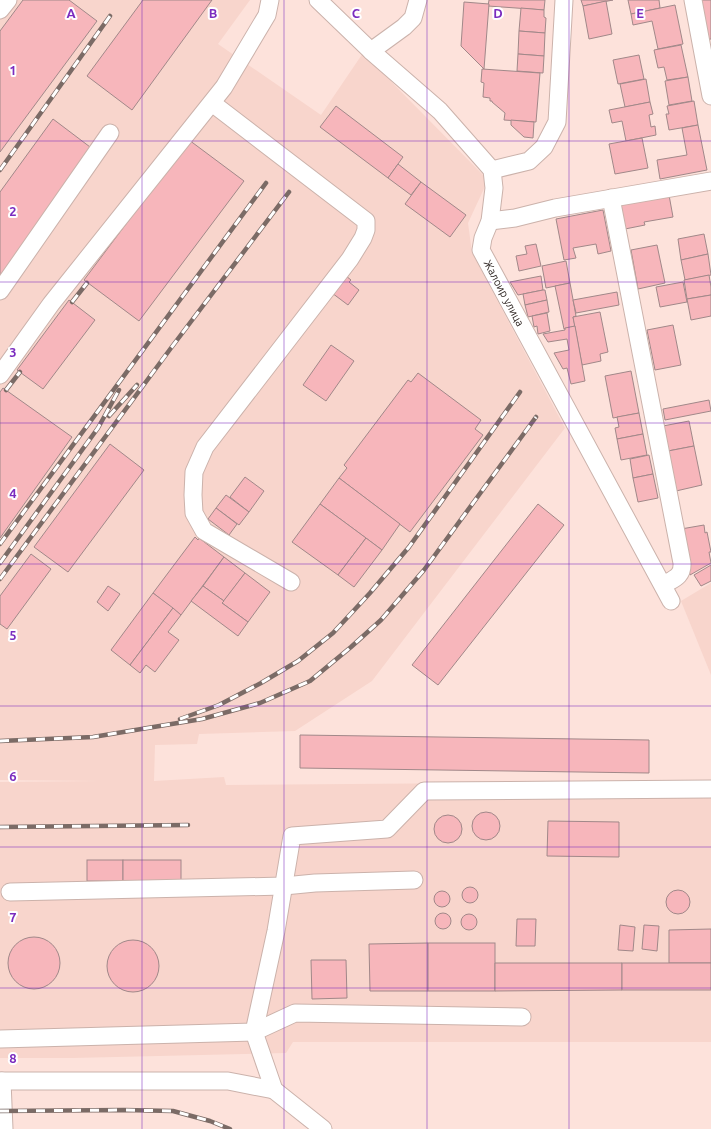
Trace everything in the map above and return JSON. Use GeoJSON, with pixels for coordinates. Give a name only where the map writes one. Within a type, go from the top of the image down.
{"type":"FeatureCollection","features":[{"type":"Feature","properties":{"kind":"street"},"geometry":{"type":"LineString","coordinates":[[0,10],[8,0]]}},
{"type":"Feature","properties":{"kind":"street"},"geometry":{"type":"LineString","coordinates":[[0,375],[51,304],[224,87],[267,15],[270,0]]}},
{"type":"Feature","properties":{"kind":"street"},"geometry":{"type":"LineString","coordinates":[[318,0],[370,51],[440,111],[492,170],[529,161],[544,147],[557,122],[564,0]]}},
{"type":"Feature","properties":{"kind":"street"},"geometry":{"type":"LineString","coordinates":[[370,51],[404,27],[413,18],[418,0]]}},
{"type":"Feature","properties":{"kind":"street"},"geometry":{"type":"LineString","coordinates":[[692,0],[711,96]]}},
{"type":"Feature","properties":{"kind":"street"},"geometry":{"type":"LineString","coordinates":[[212,103],[366,221],[365,234],[350,259],[205,447],[194,472],[192,495],[194,513],[204,531],[291,582]]}},
{"type":"Feature","properties":{"kind":"street"},"geometry":{"type":"LineString","coordinates":[[0,291],[110,133]]}},
{"type":"Feature","properties":{"kind":"street","name":"Жалоир улица"},"geometry":{"type":"LineString","coordinates":[[492,170],[494,188],[490,221],[483,238],[481,250],[671,601]]}},
{"type":"Feature","properties":{"kind":"street"},"geometry":{"type":"LineString","coordinates":[[490,221],[515,218],[555,208],[711,181]]}},
{"type":"Feature","properties":{"kind":"street"},"geometry":{"type":"LineString","coordinates":[[611,198],[682,564],[680,574],[662,586]]}},
{"type":"Feature","properties":{"kind":"street"},"geometry":{"type":"LineString","coordinates":[[274,1090],[254,1032],[276,931],[292,836],[387,829],[424,791],[711,789]]}},
{"type":"Feature","properties":{"kind":"street"},"geometry":{"type":"LineString","coordinates":[[10,892],[284,886],[314,883],[414,880]]}},
{"type":"Feature","properties":{"kind":"street"},"geometry":{"type":"LineString","coordinates":[[0,1039],[254,1032],[295,1013],[522,1017]]}},
{"type":"Feature","properties":{"kind":"street"},"geometry":{"type":"LineString","coordinates":[[4,1129],[1,1081],[228,1081],[274,1090],[323,1129]]}},
{"type":"Feature","properties":{"kind":"shaded area"},"geometry":{"type":"Polygon","coordinates":[[[0,0],[250,0],[218,44],[321,115],[363,53],[488,180],[468,223],[472,253],[565,428],[372,681],[295,731],[199,734],[197,744],[155,745],[154,781],[224,777],[226,785],[711,781],[711,1042],[293,1042],[286,1053],[73,1058],[0,1058],[0,782],[100,781],[0,780],[0,0]]]}},
{"type":"Feature","properties":{"kind":"shaded area"},"geometry":{"type":"Polygon","coordinates":[[[711,583],[711,675],[681,601],[711,583]]]}},
{"type":"Feature","properties":{"kind":"building"},"geometry":{"type":"Polygon","coordinates":[[[23,0],[69,0],[97,21],[0,152],[0,31],[23,0]]]}},
{"type":"Feature","properties":{"kind":"building"},"geometry":{"type":"Polygon","coordinates":[[[143,0],[212,0],[132,110],[87,76],[143,0]]]}},
{"type":"Feature","properties":{"kind":"building"},"geometry":{"type":"Polygon","coordinates":[[[489,0],[545,0],[544,10],[488,6],[489,0]]]}},
{"type":"Feature","properties":{"kind":"building"},"geometry":{"type":"Polygon","coordinates":[[[581,0],[613,0],[583,6],[581,0]]]}},
{"type":"Feature","properties":{"kind":"building"},"geometry":{"type":"Polygon","coordinates":[[[628,0],[659,0],[660,8],[631,14],[628,0]]]}},
{"type":"Feature","properties":{"kind":"building"},"geometry":{"type":"Polygon","coordinates":[[[696,0],[711,0],[711,39],[704,40],[696,0]]]}},
{"type":"Feature","properties":{"kind":"building"},"geometry":{"type":"Polygon","coordinates":[[[606,1],[612,34],[589,39],[583,6],[606,1]]]}},
{"type":"Feature","properties":{"kind":"building"},"geometry":{"type":"Polygon","coordinates":[[[464,2],[489,4],[484,69],[461,46],[464,2]]]}},
{"type":"Feature","properties":{"kind":"building"},"geometry":{"type":"Polygon","coordinates":[[[675,5],[683,44],[658,49],[652,21],[633,25],[631,14],[675,5]]]}},
{"type":"Feature","properties":{"kind":"building"},"geometry":{"type":"Polygon","coordinates":[[[521,8],[544,10],[544,17],[546,18],[545,33],[519,31],[521,8]]]}},
{"type":"Feature","properties":{"kind":"building"},"geometry":{"type":"Polygon","coordinates":[[[519,31],[545,33],[544,56],[518,54],[519,31]]]}},
{"type":"Feature","properties":{"kind":"building"},"geometry":{"type":"Polygon","coordinates":[[[681,45],[688,77],[667,80],[664,67],[658,68],[654,50],[681,45]]]}},
{"type":"Feature","properties":{"kind":"building"},"geometry":{"type":"Polygon","coordinates":[[[518,54],[544,56],[543,73],[517,71],[518,54]]]}},
{"type":"Feature","properties":{"kind":"building"},"geometry":{"type":"Polygon","coordinates":[[[639,55],[644,79],[618,84],[613,60],[639,55]]]}},
{"type":"Feature","properties":{"kind":"building"},"geometry":{"type":"Polygon","coordinates":[[[482,69],[540,73],[536,122],[504,120],[505,113],[492,101],[490,101],[490,98],[483,97],[484,83],[481,82],[482,69]]]}},
{"type":"Feature","properties":{"kind":"building"},"geometry":{"type":"Polygon","coordinates":[[[688,77],[692,101],[669,105],[665,81],[688,77]]]}},
{"type":"Feature","properties":{"kind":"building"},"geometry":{"type":"Polygon","coordinates":[[[646,79],[650,102],[625,107],[620,84],[646,79]]]}},
{"type":"Feature","properties":{"kind":"building"},"geometry":{"type":"Polygon","coordinates":[[[694,101],[698,125],[669,130],[666,114],[669,114],[667,106],[694,101]]]}},
{"type":"Feature","properties":{"kind":"building"},"geometry":{"type":"Polygon","coordinates":[[[650,102],[653,114],[649,115],[651,127],[655,126],[656,135],[626,141],[622,121],[612,123],[609,110],[650,102]]]}},
{"type":"Feature","properties":{"kind":"building"},"geometry":{"type":"Polygon","coordinates":[[[336,106],[403,157],[388,178],[320,127],[336,106]]]}},
{"type":"Feature","properties":{"kind":"building"},"geometry":{"type":"Polygon","coordinates":[[[53,119],[94,150],[0,278],[0,192],[53,119]]]}},
{"type":"Feature","properties":{"kind":"building"},"geometry":{"type":"Polygon","coordinates":[[[511,120],[534,122],[533,138],[524,137],[511,125],[511,120]]]}},
{"type":"Feature","properties":{"kind":"building"},"geometry":{"type":"Polygon","coordinates":[[[698,125],[707,170],[660,179],[657,160],[687,155],[682,128],[698,125]]]}},
{"type":"Feature","properties":{"kind":"building"},"geometry":{"type":"Polygon","coordinates":[[[642,138],[648,168],[615,174],[609,144],[642,138]]]}},
{"type":"Feature","properties":{"kind":"building"},"geometry":{"type":"Polygon","coordinates":[[[189,140],[244,181],[139,321],[84,280],[189,140]]]}},
{"type":"Feature","properties":{"kind":"building"},"geometry":{"type":"Polygon","coordinates":[[[398,164],[421,182],[411,195],[388,178],[398,164]]]}},
{"type":"Feature","properties":{"kind":"building"},"geometry":{"type":"Polygon","coordinates":[[[421,182],[466,215],[450,237],[405,204],[421,182]]]}},
{"type":"Feature","properties":{"kind":"building"},"geometry":{"type":"Polygon","coordinates":[[[669,195],[673,217],[644,222],[645,225],[625,229],[621,205],[669,195]]]}},
{"type":"Feature","properties":{"kind":"building"},"geometry":{"type":"Polygon","coordinates":[[[603,210],[611,251],[598,254],[596,244],[573,248],[576,258],[564,260],[556,219],[603,210]]]}},
{"type":"Feature","properties":{"kind":"building"},"geometry":{"type":"Polygon","coordinates":[[[704,234],[708,254],[681,260],[678,239],[704,234]]]}},
{"type":"Feature","properties":{"kind":"building"},"geometry":{"type":"Polygon","coordinates":[[[536,244],[541,266],[519,271],[516,256],[527,254],[525,246],[536,244]]]}},
{"type":"Feature","properties":{"kind":"building"},"geometry":{"type":"Polygon","coordinates":[[[657,245],[665,283],[638,289],[631,250],[657,245]]]}},
{"type":"Feature","properties":{"kind":"building"},"geometry":{"type":"Polygon","coordinates":[[[708,254],[711,275],[685,280],[681,260],[708,254]]]}},
{"type":"Feature","properties":{"kind":"building"},"geometry":{"type":"Polygon","coordinates":[[[566,261],[570,283],[546,288],[542,266],[566,261]]]}},
{"type":"Feature","properties":{"kind":"building"},"geometry":{"type":"Polygon","coordinates":[[[341,272],[351,280],[349,282],[359,290],[348,305],[328,290],[341,272]]]}},
{"type":"Feature","properties":{"kind":"building"},"geometry":{"type":"Polygon","coordinates":[[[709,275],[711,295],[687,299],[684,280],[709,275]]]}},
{"type":"Feature","properties":{"kind":"building"},"geometry":{"type":"Polygon","coordinates":[[[541,276],[543,290],[518,295],[510,282],[541,276]]]}},
{"type":"Feature","properties":{"kind":"building"},"geometry":{"type":"Polygon","coordinates":[[[683,282],[687,302],[660,307],[656,287],[683,282]]]}},
{"type":"Feature","properties":{"kind":"building"},"geometry":{"type":"Polygon","coordinates":[[[570,283],[576,316],[573,317],[575,326],[564,329],[555,286],[570,283]]]}},
{"type":"Feature","properties":{"kind":"building"},"geometry":{"type":"Polygon","coordinates":[[[545,290],[547,300],[525,305],[523,294],[545,290]]]}},
{"type":"Feature","properties":{"kind":"building"},"geometry":{"type":"Polygon","coordinates":[[[617,292],[619,305],[576,313],[573,300],[617,292]]]}},
{"type":"Feature","properties":{"kind":"building"},"geometry":{"type":"Polygon","coordinates":[[[711,295],[711,316],[691,320],[687,299],[711,295]]]}},
{"type":"Feature","properties":{"kind":"building"},"geometry":{"type":"Polygon","coordinates":[[[69,300],[95,320],[43,389],[17,370],[69,300]]]}},
{"type":"Feature","properties":{"kind":"building"},"geometry":{"type":"Polygon","coordinates":[[[547,300],[549,312],[528,317],[525,305],[547,300]]]}},
{"type":"Feature","properties":{"kind":"building"},"geometry":{"type":"Polygon","coordinates":[[[600,312],[608,352],[600,354],[601,361],[582,365],[573,317],[600,312]]]}},
{"type":"Feature","properties":{"kind":"building"},"geometry":{"type":"Polygon","coordinates":[[[547,313],[550,331],[538,334],[537,326],[534,327],[532,316],[547,313]]]}},
{"type":"Feature","properties":{"kind":"building"},"geometry":{"type":"Polygon","coordinates":[[[673,325],[681,365],[655,370],[647,330],[673,325]]]}},
{"type":"Feature","properties":{"kind":"building"},"geometry":{"type":"Polygon","coordinates":[[[575,326],[585,381],[571,384],[567,368],[563,369],[554,353],[569,350],[567,339],[548,342],[543,334],[565,330],[565,328],[575,326]]]}},
{"type":"Feature","properties":{"kind":"building"},"geometry":{"type":"Polygon","coordinates":[[[331,345],[354,361],[326,401],[303,385],[331,345]]]}},
{"type":"Feature","properties":{"kind":"building"},"geometry":{"type":"Polygon","coordinates":[[[631,371],[639,413],[613,418],[605,376],[631,371]]]}},
{"type":"Feature","properties":{"kind":"building"},"geometry":{"type":"Polygon","coordinates":[[[418,373],[481,420],[475,429],[483,435],[410,532],[339,478],[347,468],[344,465],[408,380],[411,382],[418,373]]]}},
{"type":"Feature","properties":{"kind":"building"},"geometry":{"type":"Polygon","coordinates":[[[3,388],[72,437],[0,538],[0,392],[3,388]]]}},
{"type":"Feature","properties":{"kind":"building"},"geometry":{"type":"Polygon","coordinates":[[[709,400],[711,411],[665,420],[663,409],[709,400]]]}},
{"type":"Feature","properties":{"kind":"building"},"geometry":{"type":"Polygon","coordinates":[[[639,413],[643,434],[617,439],[615,428],[619,427],[617,417],[639,413]]]}},
{"type":"Feature","properties":{"kind":"building"},"geometry":{"type":"Polygon","coordinates":[[[689,421],[694,446],[668,451],[663,426],[689,421]]]}},
{"type":"Feature","properties":{"kind":"building"},"geometry":{"type":"Polygon","coordinates":[[[643,434],[647,455],[621,460],[617,439],[643,434]]]}},
{"type":"Feature","properties":{"kind":"building"},"geometry":{"type":"Polygon","coordinates":[[[110,444],[144,470],[68,572],[34,547],[110,444]]]}},
{"type":"Feature","properties":{"kind":"building"},"geometry":{"type":"Polygon","coordinates":[[[694,446],[702,485],[676,491],[668,451],[694,446]]]}},
{"type":"Feature","properties":{"kind":"building"},"geometry":{"type":"Polygon","coordinates":[[[649,455],[653,474],[633,478],[630,459],[649,455]]]}},
{"type":"Feature","properties":{"kind":"building"},"geometry":{"type":"Polygon","coordinates":[[[653,474],[658,498],[638,502],[633,478],[653,474]]]}},
{"type":"Feature","properties":{"kind":"building"},"geometry":{"type":"Polygon","coordinates":[[[245,477],[264,491],[249,512],[230,497],[245,477]]]}},
{"type":"Feature","properties":{"kind":"building"},"geometry":{"type":"Polygon","coordinates":[[[339,478],[400,524],[382,550],[320,504],[339,478]]]}},
{"type":"Feature","properties":{"kind":"building"},"geometry":{"type":"Polygon","coordinates":[[[226,495],[249,512],[239,525],[216,508],[226,495]]]}},
{"type":"Feature","properties":{"kind":"building"},"geometry":{"type":"Polygon","coordinates":[[[320,504],[366,538],[338,575],[292,542],[320,504]]]}},
{"type":"Feature","properties":{"kind":"building"},"geometry":{"type":"Polygon","coordinates":[[[538,504],[564,525],[438,685],[412,665],[538,504]]]}},
{"type":"Feature","properties":{"kind":"building"},"geometry":{"type":"Polygon","coordinates":[[[216,508],[237,524],[229,535],[208,519],[216,508]]]}},
{"type":"Feature","properties":{"kind":"building"},"geometry":{"type":"Polygon","coordinates":[[[704,525],[711,552],[709,552],[711,563],[690,575],[681,529],[704,525]]]}},
{"type":"Feature","properties":{"kind":"building"},"geometry":{"type":"Polygon","coordinates":[[[195,537],[198,540],[199,538],[224,557],[181,615],[153,593],[195,537]]]}},
{"type":"Feature","properties":{"kind":"building"},"geometry":{"type":"Polygon","coordinates":[[[366,538],[382,550],[354,587],[338,575],[366,538]]]}},
{"type":"Feature","properties":{"kind":"building"},"geometry":{"type":"Polygon","coordinates":[[[31,554],[51,569],[7,629],[0,624],[0,596],[31,554]]]}},
{"type":"Feature","properties":{"kind":"building"},"geometry":{"type":"Polygon","coordinates":[[[224,557],[245,573],[224,601],[203,586],[224,557]]]}},
{"type":"Feature","properties":{"kind":"building"},"geometry":{"type":"Polygon","coordinates":[[[711,565],[711,581],[701,586],[694,575],[711,565]]]}},
{"type":"Feature","properties":{"kind":"building"},"geometry":{"type":"Polygon","coordinates":[[[245,573],[270,592],[248,622],[222,603],[245,573]]]}},
{"type":"Feature","properties":{"kind":"building"},"geometry":{"type":"Polygon","coordinates":[[[108,586],[120,594],[108,611],[97,602],[108,586]]]}},
{"type":"Feature","properties":{"kind":"building"},"geometry":{"type":"Polygon","coordinates":[[[203,586],[224,601],[222,603],[248,622],[238,636],[191,601],[203,586]]]}},
{"type":"Feature","properties":{"kind":"building"},"geometry":{"type":"Polygon","coordinates":[[[153,593],[173,608],[130,665],[111,650],[153,593]]]}},
{"type":"Feature","properties":{"kind":"building"},"geometry":{"type":"Polygon","coordinates":[[[173,608],[181,615],[168,632],[179,640],[155,672],[146,665],[140,673],[130,665],[173,608]]]}},
{"type":"Feature","properties":{"kind":"building"},"geometry":{"type":"Polygon","coordinates":[[[300,735],[649,740],[649,773],[300,768],[300,735]]]}},
{"type":"Feature","properties":{"kind":"building"},"geometry":{"type":"Polygon","coordinates":[[[486,812],[492,813],[496,816],[499,820],[499,832],[496,836],[492,839],[486,840],[480,839],[476,836],[473,832],[472,826],[473,820],[476,816],[480,813],[486,812]]]}},
{"type":"Feature","properties":{"kind":"building"},"geometry":{"type":"Polygon","coordinates":[[[448,815],[454,816],[458,819],[461,823],[461,835],[458,839],[454,842],[448,843],[442,842],[438,839],[435,835],[434,829],[435,823],[438,819],[442,816],[448,815]]]}},
{"type":"Feature","properties":{"kind":"building"},"geometry":{"type":"Polygon","coordinates":[[[548,821],[619,822],[619,857],[547,856],[548,821]]]}},
{"type":"Feature","properties":{"kind":"building"},"geometry":{"type":"Polygon","coordinates":[[[87,860],[123,860],[123,881],[87,881],[87,860]]]}},
{"type":"Feature","properties":{"kind":"building"},"geometry":{"type":"Polygon","coordinates":[[[123,860],[181,860],[181,881],[123,881],[123,860]]]}},
{"type":"Feature","properties":{"kind":"building"},"geometry":{"type":"Polygon","coordinates":[[[470,887],[476,889],[478,895],[476,901],[470,903],[464,901],[462,895],[464,889],[470,887]]]}},
{"type":"Feature","properties":{"kind":"building"},"geometry":{"type":"Polygon","coordinates":[[[678,890],[686,894],[690,902],[686,910],[678,914],[670,910],[666,902],[670,894],[678,890]]]}},
{"type":"Feature","properties":{"kind":"building"},"geometry":{"type":"Polygon","coordinates":[[[442,891],[448,893],[450,899],[448,905],[442,907],[436,905],[434,899],[436,893],[442,891]]]}},
{"type":"Feature","properties":{"kind":"building"},"geometry":{"type":"Polygon","coordinates":[[[443,913],[449,915],[451,921],[449,927],[443,929],[437,927],[435,921],[437,915],[443,913]]]}},
{"type":"Feature","properties":{"kind":"building"},"geometry":{"type":"Polygon","coordinates":[[[469,914],[475,916],[477,922],[475,928],[469,930],[463,928],[461,922],[463,916],[469,914]]]}},
{"type":"Feature","properties":{"kind":"building"},"geometry":{"type":"Polygon","coordinates":[[[517,919],[536,919],[535,946],[516,946],[517,919]]]}},
{"type":"Feature","properties":{"kind":"building"},"geometry":{"type":"Polygon","coordinates":[[[620,925],[635,927],[633,951],[618,950],[620,925]]]}},
{"type":"Feature","properties":{"kind":"building"},"geometry":{"type":"Polygon","coordinates":[[[644,925],[659,926],[657,951],[642,949],[644,925]]]}},
{"type":"Feature","properties":{"kind":"building"},"geometry":{"type":"Polygon","coordinates":[[[711,929],[711,963],[669,963],[669,930],[711,929]]]}},
{"type":"Feature","properties":{"kind":"building"},"geometry":{"type":"Polygon","coordinates":[[[29,937],[39,937],[53,944],[60,958],[60,968],[53,982],[39,989],[29,989],[19,985],[12,978],[8,968],[8,958],[12,948],[19,941],[29,937]]]}},
{"type":"Feature","properties":{"kind":"building"},"geometry":{"type":"Polygon","coordinates":[[[128,940],[138,940],[152,947],[159,961],[159,971],[152,985],[138,992],[128,992],[118,988],[111,981],[107,971],[107,961],[111,951],[118,944],[128,940]]]}},
{"type":"Feature","properties":{"kind":"building"},"geometry":{"type":"Polygon","coordinates":[[[428,943],[428,991],[370,991],[369,944],[428,943]]]}},
{"type":"Feature","properties":{"kind":"building"},"geometry":{"type":"Polygon","coordinates":[[[428,943],[495,943],[495,991],[428,991],[428,943]]]}},
{"type":"Feature","properties":{"kind":"building"},"geometry":{"type":"Polygon","coordinates":[[[311,960],[346,960],[347,998],[312,999],[311,960]]]}},
{"type":"Feature","properties":{"kind":"building"},"geometry":{"type":"Polygon","coordinates":[[[495,963],[622,963],[622,990],[495,991],[495,963]]]}},
{"type":"Feature","properties":{"kind":"building"},"geometry":{"type":"Polygon","coordinates":[[[622,963],[711,963],[711,990],[622,990],[622,963]]]}},
{"type":"Feature","properties":{"kind":"railway"},"geometry":{"type":"LineString","coordinates":[[0,170],[110,16]]}},
{"type":"Feature","properties":{"kind":"railway"},"geometry":{"type":"LineString","coordinates":[[0,544],[266,183]]}},
{"type":"Feature","properties":{"kind":"railway"},"geometry":{"type":"LineString","coordinates":[[0,579],[171,348],[289,192]]}},
{"type":"Feature","properties":{"kind":"railway"},"geometry":{"type":"LineString","coordinates":[[72,302],[87,283]]}},
{"type":"Feature","properties":{"kind":"railway"},"geometry":{"type":"LineString","coordinates":[[6,390],[20,372]]}},
{"type":"Feature","properties":{"kind":"railway"},"geometry":{"type":"LineString","coordinates":[[109,416],[137,385]]}},
{"type":"Feature","properties":{"kind":"railway"},"geometry":{"type":"LineString","coordinates":[[0,563],[98,428],[119,390]]}},
{"type":"Feature","properties":{"kind":"railway"},"geometry":{"type":"LineString","coordinates":[[180,719],[219,705],[261,683],[298,661],[333,633],[370,593],[409,547],[520,392]]}},
{"type":"Feature","properties":{"kind":"railway"},"geometry":{"type":"LineString","coordinates":[[0,741],[93,737],[202,719],[260,703],[310,681],[381,620],[424,570],[536,417]]}},
{"type":"Feature","properties":{"kind":"railway"},"geometry":{"type":"LineString","coordinates":[[0,827],[188,825]]}},
{"type":"Feature","properties":{"kind":"railway"},"geometry":{"type":"LineString","coordinates":[[0,1111],[173,1111],[210,1121],[230,1129]]}}]}
